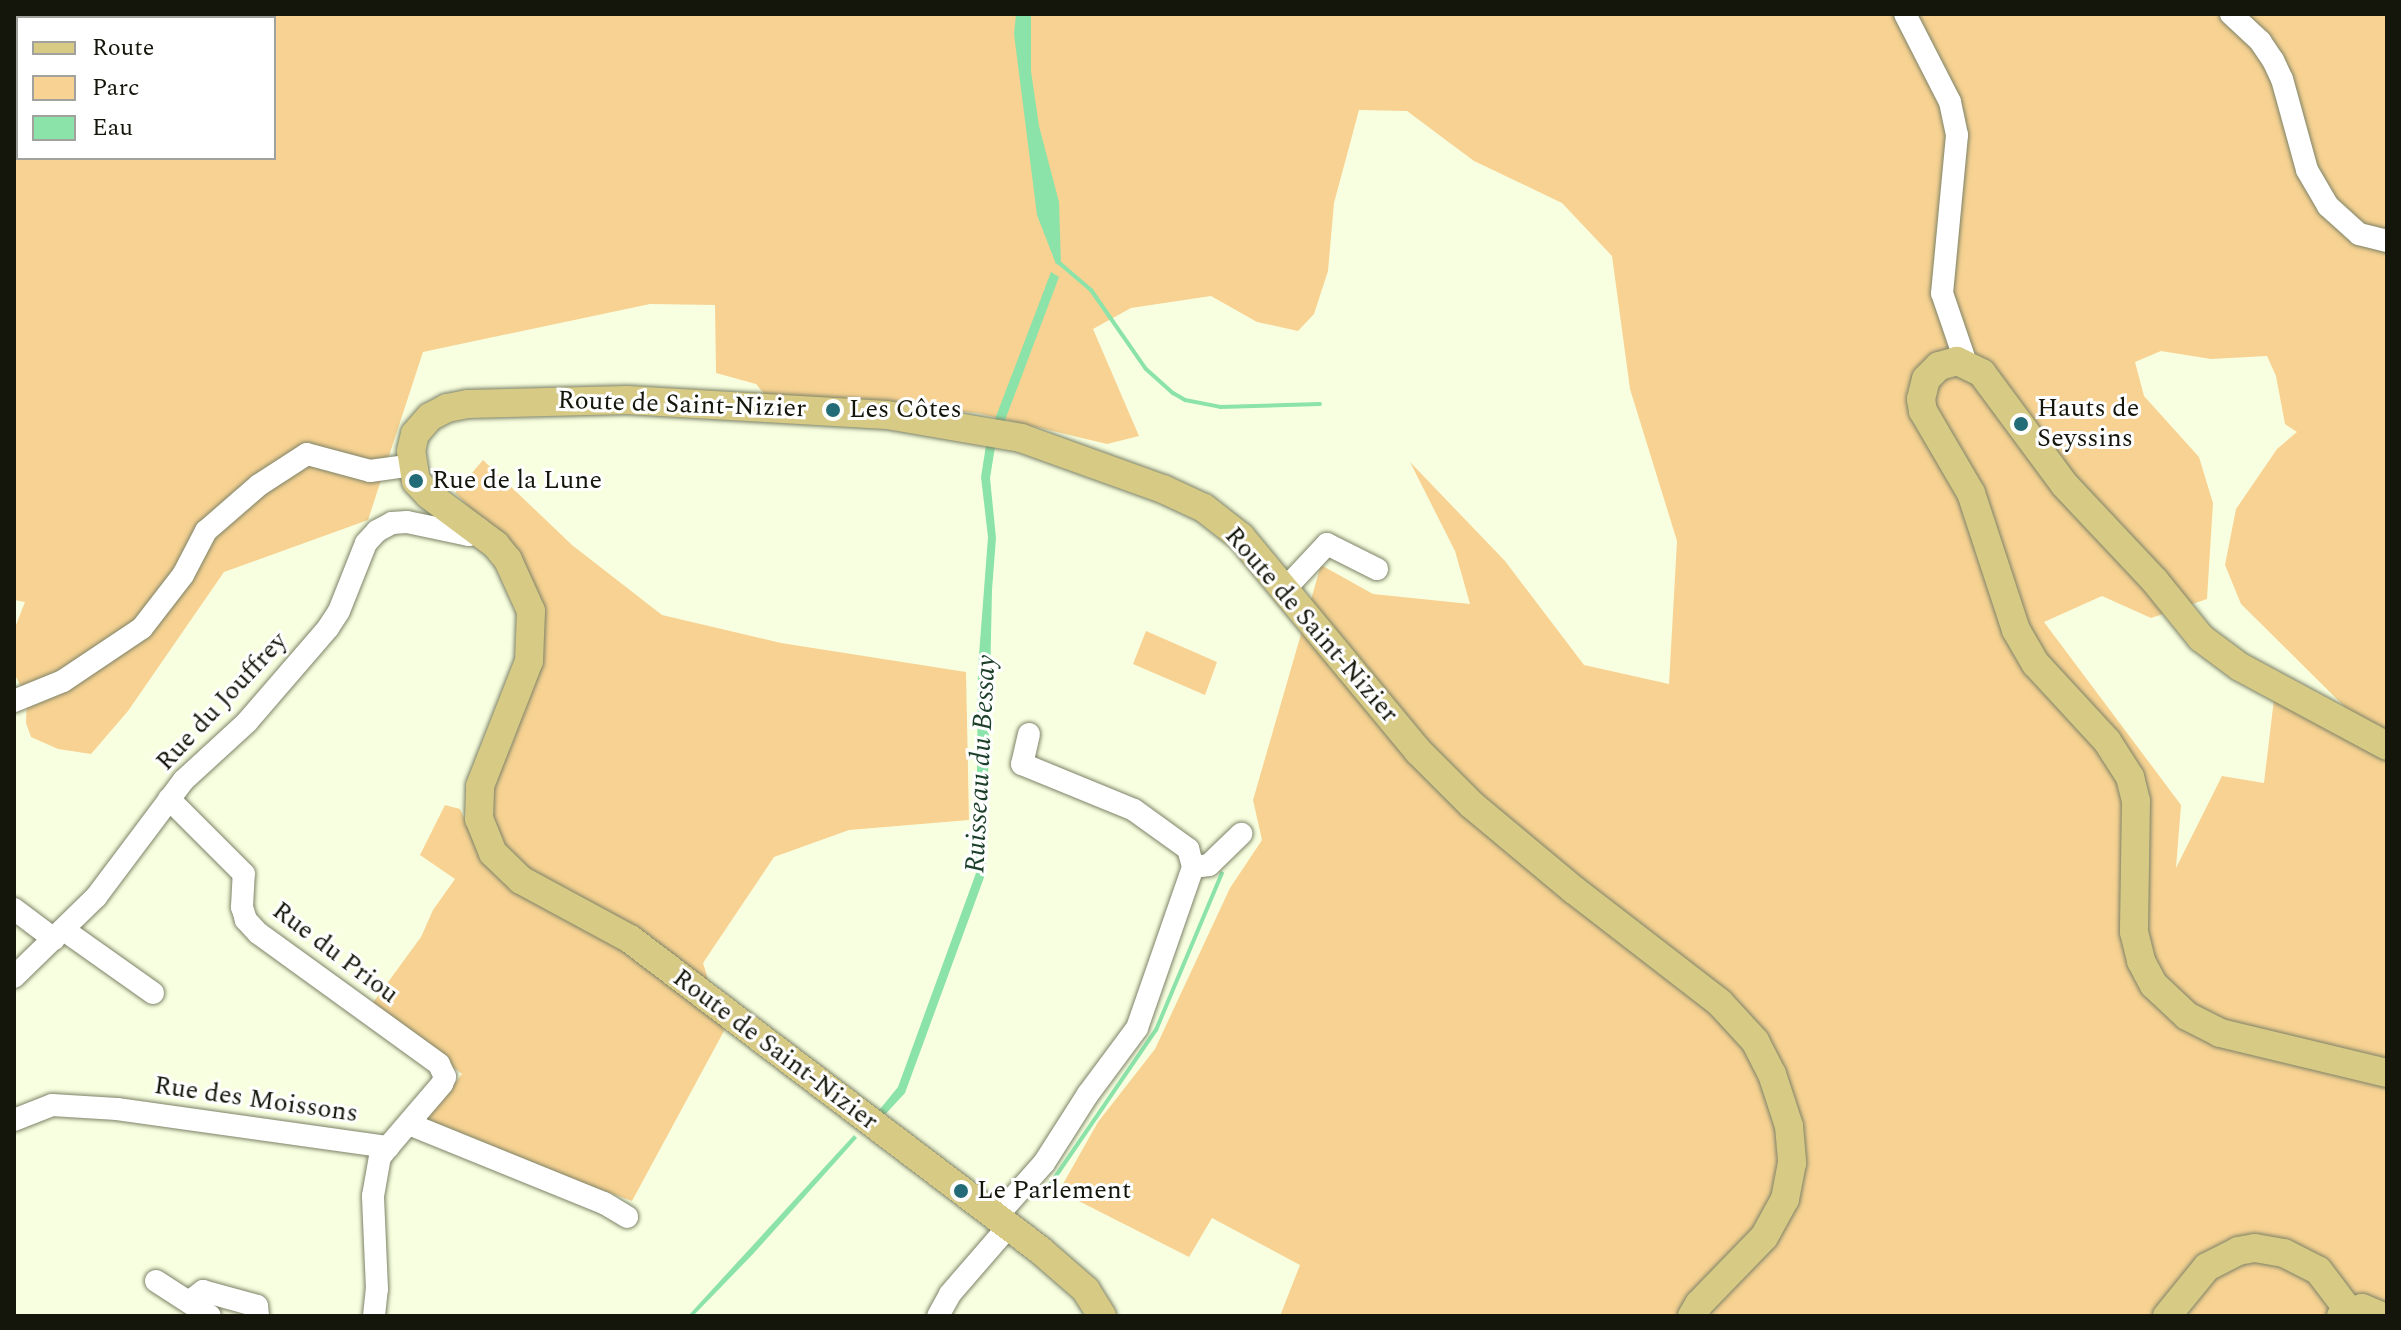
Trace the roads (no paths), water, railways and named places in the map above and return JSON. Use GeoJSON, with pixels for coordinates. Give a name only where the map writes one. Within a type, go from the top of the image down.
{"type":"FeatureCollection","features":[{"type":"Feature","properties":{"kind":"main road"},"geometry":{"type":"LineString","coordinates":[[2387,746],[2240,667],[2201,638],[2155,581],[2064,484],[1991,383],[1966,363],[1957,361],[1939,366],[1926,379],[1921,399],[1930,424],[1971,493],[2008,610],[2026,649],[2048,680],[2107,741],[2130,777],[2136,815],[2134,932],[2141,961],[2154,985],[2175,1008],[2220,1033],[2387,1073]]}},
{"type":"Feature","properties":{"kind":"main road","name":"Route de Saint-Nizier"},"geometry":{"type":"LineString","coordinates":[[1102,1316],[1086,1290],[1069,1274],[630,939],[521,880],[493,853],[479,819],[480,786],[529,661],[531,611],[508,560],[479,529],[429,495],[416,481],[411,451],[422,424],[447,408],[468,404],[627,400],[887,415],[1021,438],[1204,508],[1241,537],[1418,751],[1472,805],[1574,890],[1720,1003],[1742,1024],[1760,1051],[1779,1090],[1789,1126],[1792,1163],[1785,1199],[1764,1237],[1699,1304],[1692,1316]]}},
{"type":"Feature","properties":{"kind":"main road"},"geometry":{"type":"LineString","coordinates":[[2169,1313],[2207,1267],[2238,1251],[2255,1248],[2284,1253],[2318,1270],[2345,1313],[2362,1308],[2381,1316]]}},
{"type":"Feature","properties":{"kind":"street"},"geometry":{"type":"LineString","coordinates":[[1905,14],[1950,102],[1957,135],[1942,293],[1966,363]]}},
{"type":"Feature","properties":{"kind":"street"},"geometry":{"type":"LineString","coordinates":[[2231,14],[2260,41],[2273,60],[2282,79],[2307,170],[2328,206],[2359,234],[2387,241]]}},
{"type":"Feature","properties":{"kind":"street"},"geometry":{"type":"LineString","coordinates":[[14,701],[63,681],[142,628],[183,575],[206,531],[259,485],[307,454],[370,471],[413,465]]}},
{"type":"Feature","properties":{"kind":"street","name":"Rue du Jouffrey"},"geometry":{"type":"LineString","coordinates":[[14,977],[96,897],[184,780],[247,722],[328,628],[339,611],[366,543],[377,531],[392,523],[407,522],[469,535],[479,529]]}},
{"type":"Feature","properties":{"kind":"street"},"geometry":{"type":"LineString","coordinates":[[1284,590],[1310,566],[1327,544],[1377,569]]}},
{"type":"Feature","properties":{"kind":"street"},"geometry":{"type":"LineString","coordinates":[[938,1316],[1088,1094],[1137,1028],[1193,867],[1188,849],[1134,810],[1022,764],[1029,734]]}},
{"type":"Feature","properties":{"kind":"street","name":"Rue du Priou"},"geometry":{"type":"LineString","coordinates":[[169,799],[244,874],[246,886],[242,907],[246,920],[258,933],[439,1064]]}},
{"type":"Feature","properties":{"kind":"street"},"geometry":{"type":"LineString","coordinates":[[1193,867],[1209,865],[1241,834]]}},
{"type":"Feature","properties":{"kind":"street"},"geometry":{"type":"LineString","coordinates":[[14,909],[153,993]]}},
{"type":"Feature","properties":{"kind":"street","name":"Rue des Moissons"},"geometry":{"type":"LineString","coordinates":[[14,1120],[52,1105],[117,1109],[388,1147],[442,1084],[445,1077],[439,1064]]}},
{"type":"Feature","properties":{"kind":"street"},"geometry":{"type":"LineString","coordinates":[[409,1124],[604,1203],[627,1217]]}},
{"type":"Feature","properties":{"kind":"street"},"geometry":{"type":"LineString","coordinates":[[374,1316],[377,1289],[373,1196],[380,1157],[388,1147]]}},
{"type":"Feature","properties":{"kind":"street"},"geometry":{"type":"LineString","coordinates":[[156,1281],[210,1316]]}},
{"type":"Feature","properties":{"kind":"street"},"geometry":{"type":"LineString","coordinates":[[189,1302],[203,1291],[257,1306],[258,1316]]}},
{"type":"Feature","properties":{"kind":"water"},"geometry":{"type":"Polygon","coordinates":[[[1016,14],[1031,14],[1031,71],[1039,126],[1059,202],[1061,266],[1056,264],[1037,215],[1014,34],[1016,14]]]}},
{"type":"Feature","properties":{"kind":"water"},"geometry":{"type":"Polygon","coordinates":[[[1051,272],[1059,277],[1004,423],[1000,422],[995,419],[1051,272]]]}},
{"type":"Feature","properties":{"kind":"water","name":"Ruisseau du Bessay"},"geometry":{"type":"Polygon","coordinates":[[[987,439],[996,441],[990,478],[996,538],[992,590],[986,872],[905,1093],[881,1119],[876,1114],[898,1087],[976,873],[978,668],[988,537],[981,477],[987,439]]]}},
{"type":"Feature","properties":{"kind":"water"},"geometry":{"type":"Polygon","coordinates":[[[854,1135],[857,1138],[753,1254],[693,1316],[688,1316],[854,1135]]]}},
{"type":"Feature","properties":{"kind":"waterway"},"geometry":{"type":"LineString","coordinates":[[1057,261],[1091,290],[1146,369],[1185,400],[1220,407],[1320,404]]}},
{"type":"Feature","properties":{"kind":"waterway"},"geometry":{"type":"LineString","coordinates":[[1049,1186],[1156,1030],[1222,873]]}},
{"type":"Feature","properties":{"kind":"place","name":"Les Côtes"},"geometry":{"type":"Point","coordinates":[833,410]}},
{"type":"Feature","properties":{"kind":"place","name":"Hauts de Seyssins"},"geometry":{"type":"Point","coordinates":[2021,424]}},
{"type":"Feature","properties":{"kind":"place","name":"Rue de la Lune"},"geometry":{"type":"Point","coordinates":[416,481]}},
{"type":"Feature","properties":{"kind":"place","name":"Le Parlement"},"geometry":{"type":"Point","coordinates":[961,1191]}}]}
